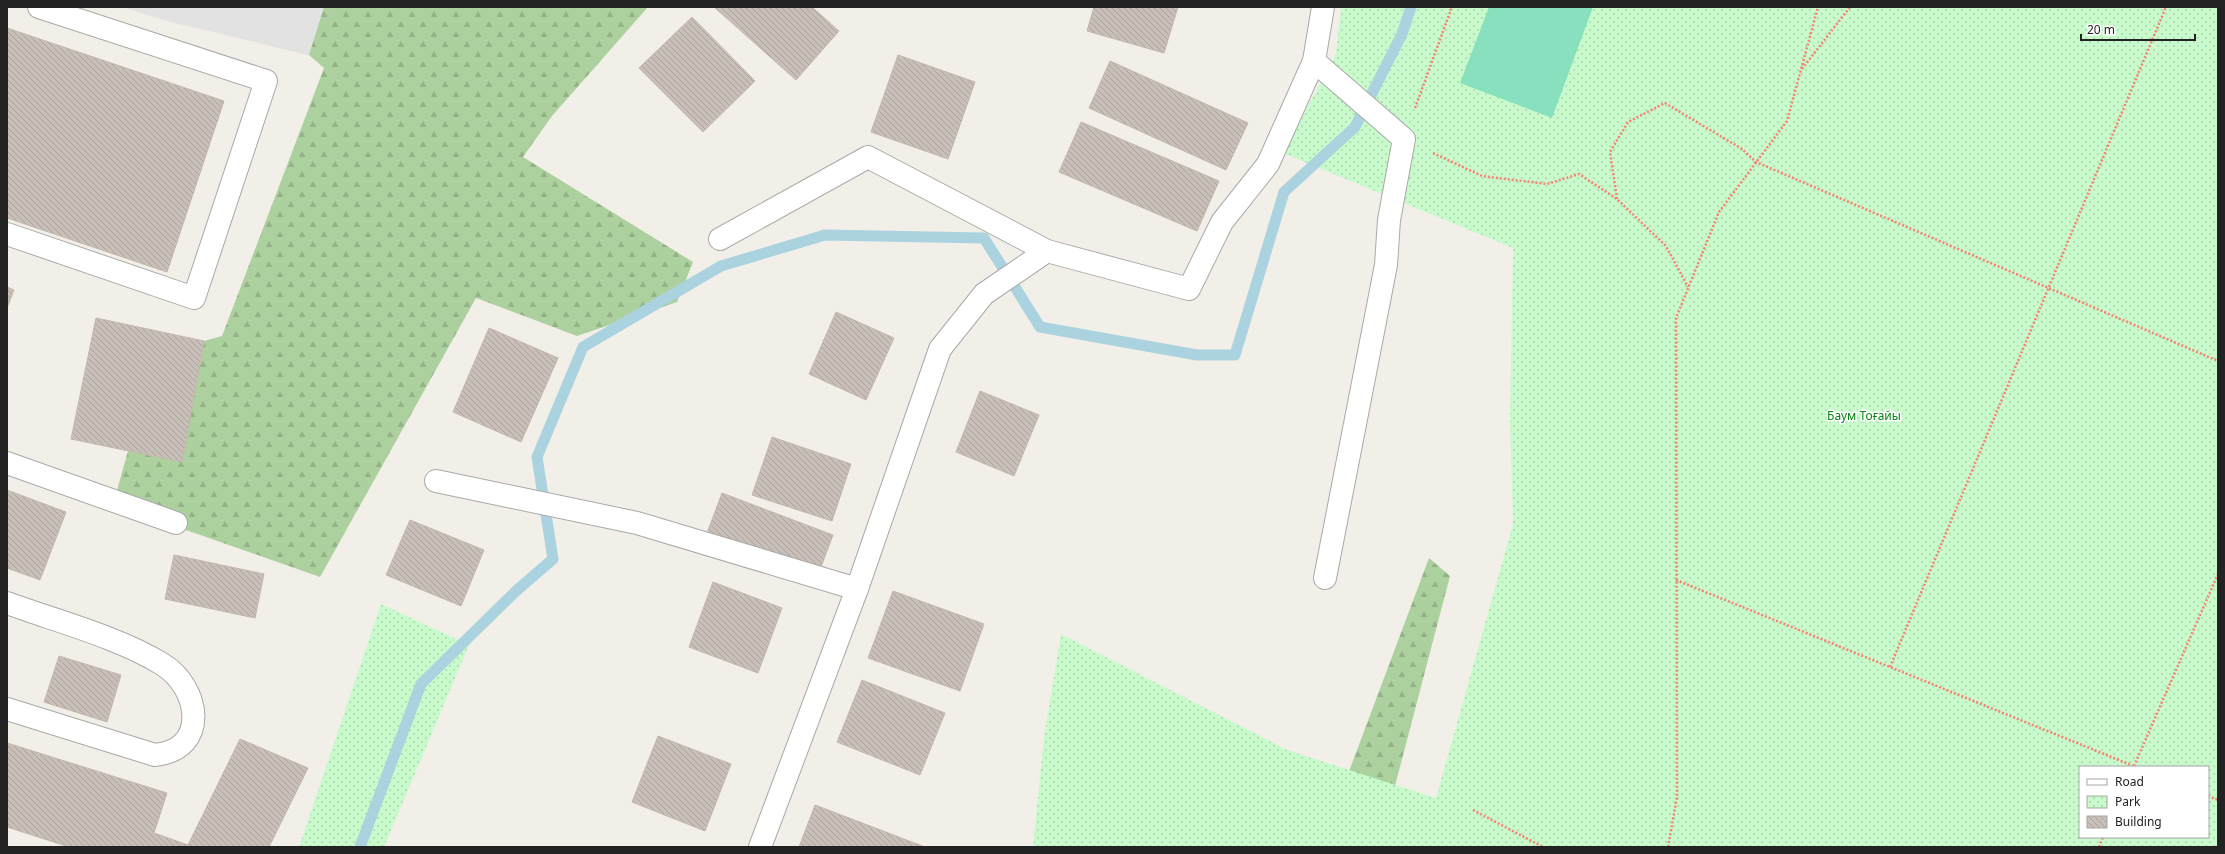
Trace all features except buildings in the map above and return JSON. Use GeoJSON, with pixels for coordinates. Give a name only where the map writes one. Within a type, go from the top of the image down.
{"type":"FeatureCollection","features":[{"type":"Feature","properties":{"kind":"street"},"geometry":{"type":"LineString","coordinates":[[7,234],[194,298],[266,81],[39,7]]}},
{"type":"Feature","properties":{"kind":"street"},"geometry":{"type":"LineString","coordinates":[[720,239],[868,157],[1047,250],[1189,289],[1222,222],[1268,164],[1314,61],[1323,7]]}},
{"type":"Feature","properties":{"kind":"street"},"geometry":{"type":"LineString","coordinates":[[1314,61],[1404,139],[1389,220],[1386,265],[1325,578]]}},
{"type":"Feature","properties":{"kind":"street"},"geometry":{"type":"LineString","coordinates":[[760,847],[856,589],[940,349],[988,291],[1047,250]]}},
{"type":"Feature","properties":{"kind":"street"},"geometry":{"type":"LineString","coordinates":[[7,463],[176,523]]}},
{"type":"Feature","properties":{"kind":"street"},"geometry":{"type":"LineString","coordinates":[[436,481],[637,523],[856,589]]}},
{"type":"Feature","properties":{"kind":"street"},"geometry":{"type":"LineString","coordinates":[[7,603],[120,644],[163,665],[180,682],[190,695],[193,723],[186,742],[178,750],[155,755],[7,710]]}},
{"type":"Feature","properties":{"kind":"path"},"geometry":{"type":"LineString","coordinates":[[1452,7],[1404,139],[1482,176],[1547,184],[1579,174],[1617,199],[1666,246],[1688,287]]}},
{"type":"Feature","properties":{"kind":"path"},"geometry":{"type":"LineString","coordinates":[[1668,847],[1677,797],[1676,318],[1719,212],[1787,121],[1818,7]]}},
{"type":"Feature","properties":{"kind":"path"},"geometry":{"type":"LineString","coordinates":[[1801,71],[1850,7]]}},
{"type":"Feature","properties":{"kind":"path"},"geometry":{"type":"LineString","coordinates":[[1890,667],[2166,7]]}},
{"type":"Feature","properties":{"kind":"path"},"geometry":{"type":"LineString","coordinates":[[1617,199],[1610,152],[1628,122],[1665,103],[1742,149],[1756,162],[2218,361]]}},
{"type":"Feature","properties":{"kind":"path"},"geometry":{"type":"LineString","coordinates":[[2135,766],[2218,574]]}},
{"type":"Feature","properties":{"kind":"path"},"geometry":{"type":"LineString","coordinates":[[1676,580],[2133,766]]}},
{"type":"Feature","properties":{"kind":"path"},"geometry":{"type":"LineString","coordinates":[[1473,810],[1543,847]]}},
{"type":"Feature","properties":{"kind":"green space"},"geometry":{"type":"Polygon","coordinates":[[[272,7],[648,7],[552,116],[523,157],[693,262],[677,302],[577,336],[476,298],[320,577],[186,530],[114,501],[128,451],[182,462],[204,341],[222,336],[324,68],[309,55],[260,43],[272,7]]]}},
{"type":"Feature","properties":{"kind":"green space","name":"Баум Тоғайы"},"geometry":{"type":"Polygon","coordinates":[[[1341,7],[2218,7],[2218,847],[1033,847],[1044,737],[1061,634],[1287,750],[1436,798],[1513,524],[1510,419],[1513,248],[1283,153],[1336,54],[1341,7]]]}},
{"type":"Feature","properties":{"kind":"green space"},"geometry":{"type":"Polygon","coordinates":[[[1489,7],[1593,7],[1552,118],[1460,83],[1489,7]]]}},
{"type":"Feature","properties":{"kind":"green space"},"geometry":{"type":"Polygon","coordinates":[[[1429,558],[1450,576],[1379,847],[1047,847],[1345,782],[1429,558]]]}},
{"type":"Feature","properties":{"kind":"green space"},"geometry":{"type":"Polygon","coordinates":[[[381,604],[469,645],[384,847],[299,847],[381,604]]]}},
{"type":"Feature","properties":{"kind":"shaded area"},"geometry":{"type":"Polygon","coordinates":[[[122,7],[324,7],[309,55],[167,21],[122,7]]]}},
{"type":"Feature","properties":{"kind":"waterway"},"geometry":{"type":"LineString","coordinates":[[360,847],[421,684],[516,591],[553,559],[537,457],[583,347],[721,266],[825,235],[984,238],[1040,327],[1197,355],[1235,355],[1284,192],[1355,127],[1402,34],[1411,7]]}}]}
